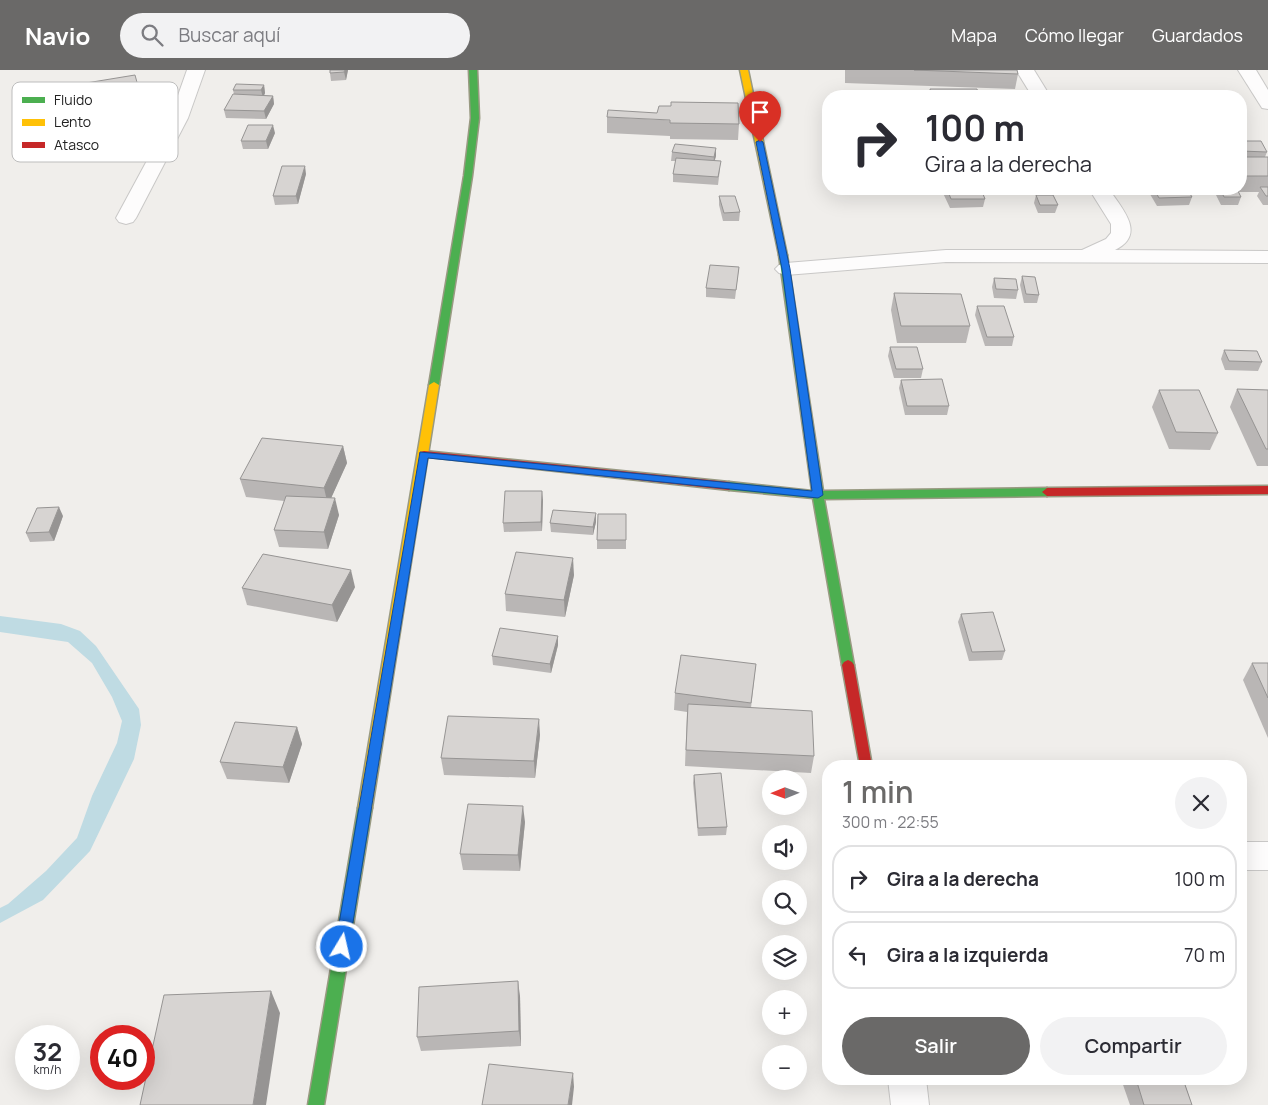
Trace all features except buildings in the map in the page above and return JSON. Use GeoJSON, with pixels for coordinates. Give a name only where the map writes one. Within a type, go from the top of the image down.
{"type":"FeatureCollection","features":[{"type":"Feature","properties":{"kind":"street"},"geometry":{"type":"LineString","coordinates":[[178,120],[196,70]]}},
{"type":"Feature","properties":{"kind":"street"},"geometry":{"type":"LineString","coordinates":[[316,1105],[468,176],[475,118],[473,70]]}},
{"type":"Feature","properties":{"kind":"street"},"geometry":{"type":"LineString","coordinates":[[744,70],[786,269],[818,495],[865,760]]}},
{"type":"Feature","properties":{"kind":"street"},"geometry":{"type":"LineString","coordinates":[[1025,70],[1037,90]]}},
{"type":"Feature","properties":{"kind":"street"},"geometry":{"type":"LineString","coordinates":[[1247,70],[1268,104]]}},
{"type":"Feature","properties":{"kind":"street"},"geometry":{"type":"LineString","coordinates":[[126,218],[156,162]]}},
{"type":"Feature","properties":{"kind":"street"},"geometry":{"type":"LineString","coordinates":[[1088,256],[1113,243],[1121,234],[1121,224],[1103,195]]}},
{"type":"Feature","properties":{"kind":"street"},"geometry":{"type":"LineString","coordinates":[[786,269],[946,256],[1268,258]]}},
{"type":"Feature","properties":{"kind":"street"},"geometry":{"type":"LineString","coordinates":[[424,454],[818,495],[1268,490]]}},
{"type":"Feature","properties":{"kind":"street"},"geometry":{"type":"LineString","coordinates":[[1247,856],[1268,856]]}},
{"type":"Feature","properties":{"kind":"street"},"geometry":{"type":"LineString","coordinates":[[908,1085],[910,1105]]}},
{"type":"Feature","properties":{"kind":"water"},"geometry":{"type":"Polygon","coordinates":[[[0,616],[61,624],[80,631],[96,646],[139,709],[141,725],[134,759],[90,851],[43,900],[0,923],[0,908],[8,904],[46,871],[77,838],[92,796],[117,743],[122,721],[112,697],[92,663],[68,642],[0,632],[0,616]]]}},
{"type":"Feature","properties":{"kind":"traffic: fast"},"geometry":{"type":"LineString","coordinates":[[434,385],[468,176],[475,118],[473,70]]}},
{"type":"Feature","properties":{"kind":"traffic: fast"},"geometry":{"type":"LineString","coordinates":[[783,255],[818,495],[848,665]]}},
{"type":"Feature","properties":{"kind":"traffic: fast"},"geometry":{"type":"LineString","coordinates":[[729,486],[818,495],[1047,492]]}},
{"type":"Feature","properties":{"kind":"traffic: fast"},"geometry":{"type":"LineString","coordinates":[[316,1105],[365,808]]}},
{"type":"Feature","properties":{"kind":"traffic: slow"},"geometry":{"type":"LineString","coordinates":[[744,70],[783,255]]}},
{"type":"Feature","properties":{"kind":"traffic: slow"},"geometry":{"type":"LineString","coordinates":[[365,808],[434,385]]}},
{"type":"Feature","properties":{"kind":"traffic: jam"},"geometry":{"type":"LineString","coordinates":[[424,454],[729,486]]}},
{"type":"Feature","properties":{"kind":"traffic: jam"},"geometry":{"type":"LineString","coordinates":[[1047,492],[1268,490]]}},
{"type":"Feature","properties":{"kind":"traffic: jam"},"geometry":{"type":"LineString","coordinates":[[848,665],[865,760]]}},
{"type":"Feature","properties":{"kind":"route"},"geometry":{"type":"LineString","coordinates":[[342,947],[424,454],[818,495],[786,269],[760,142]]}}]}
